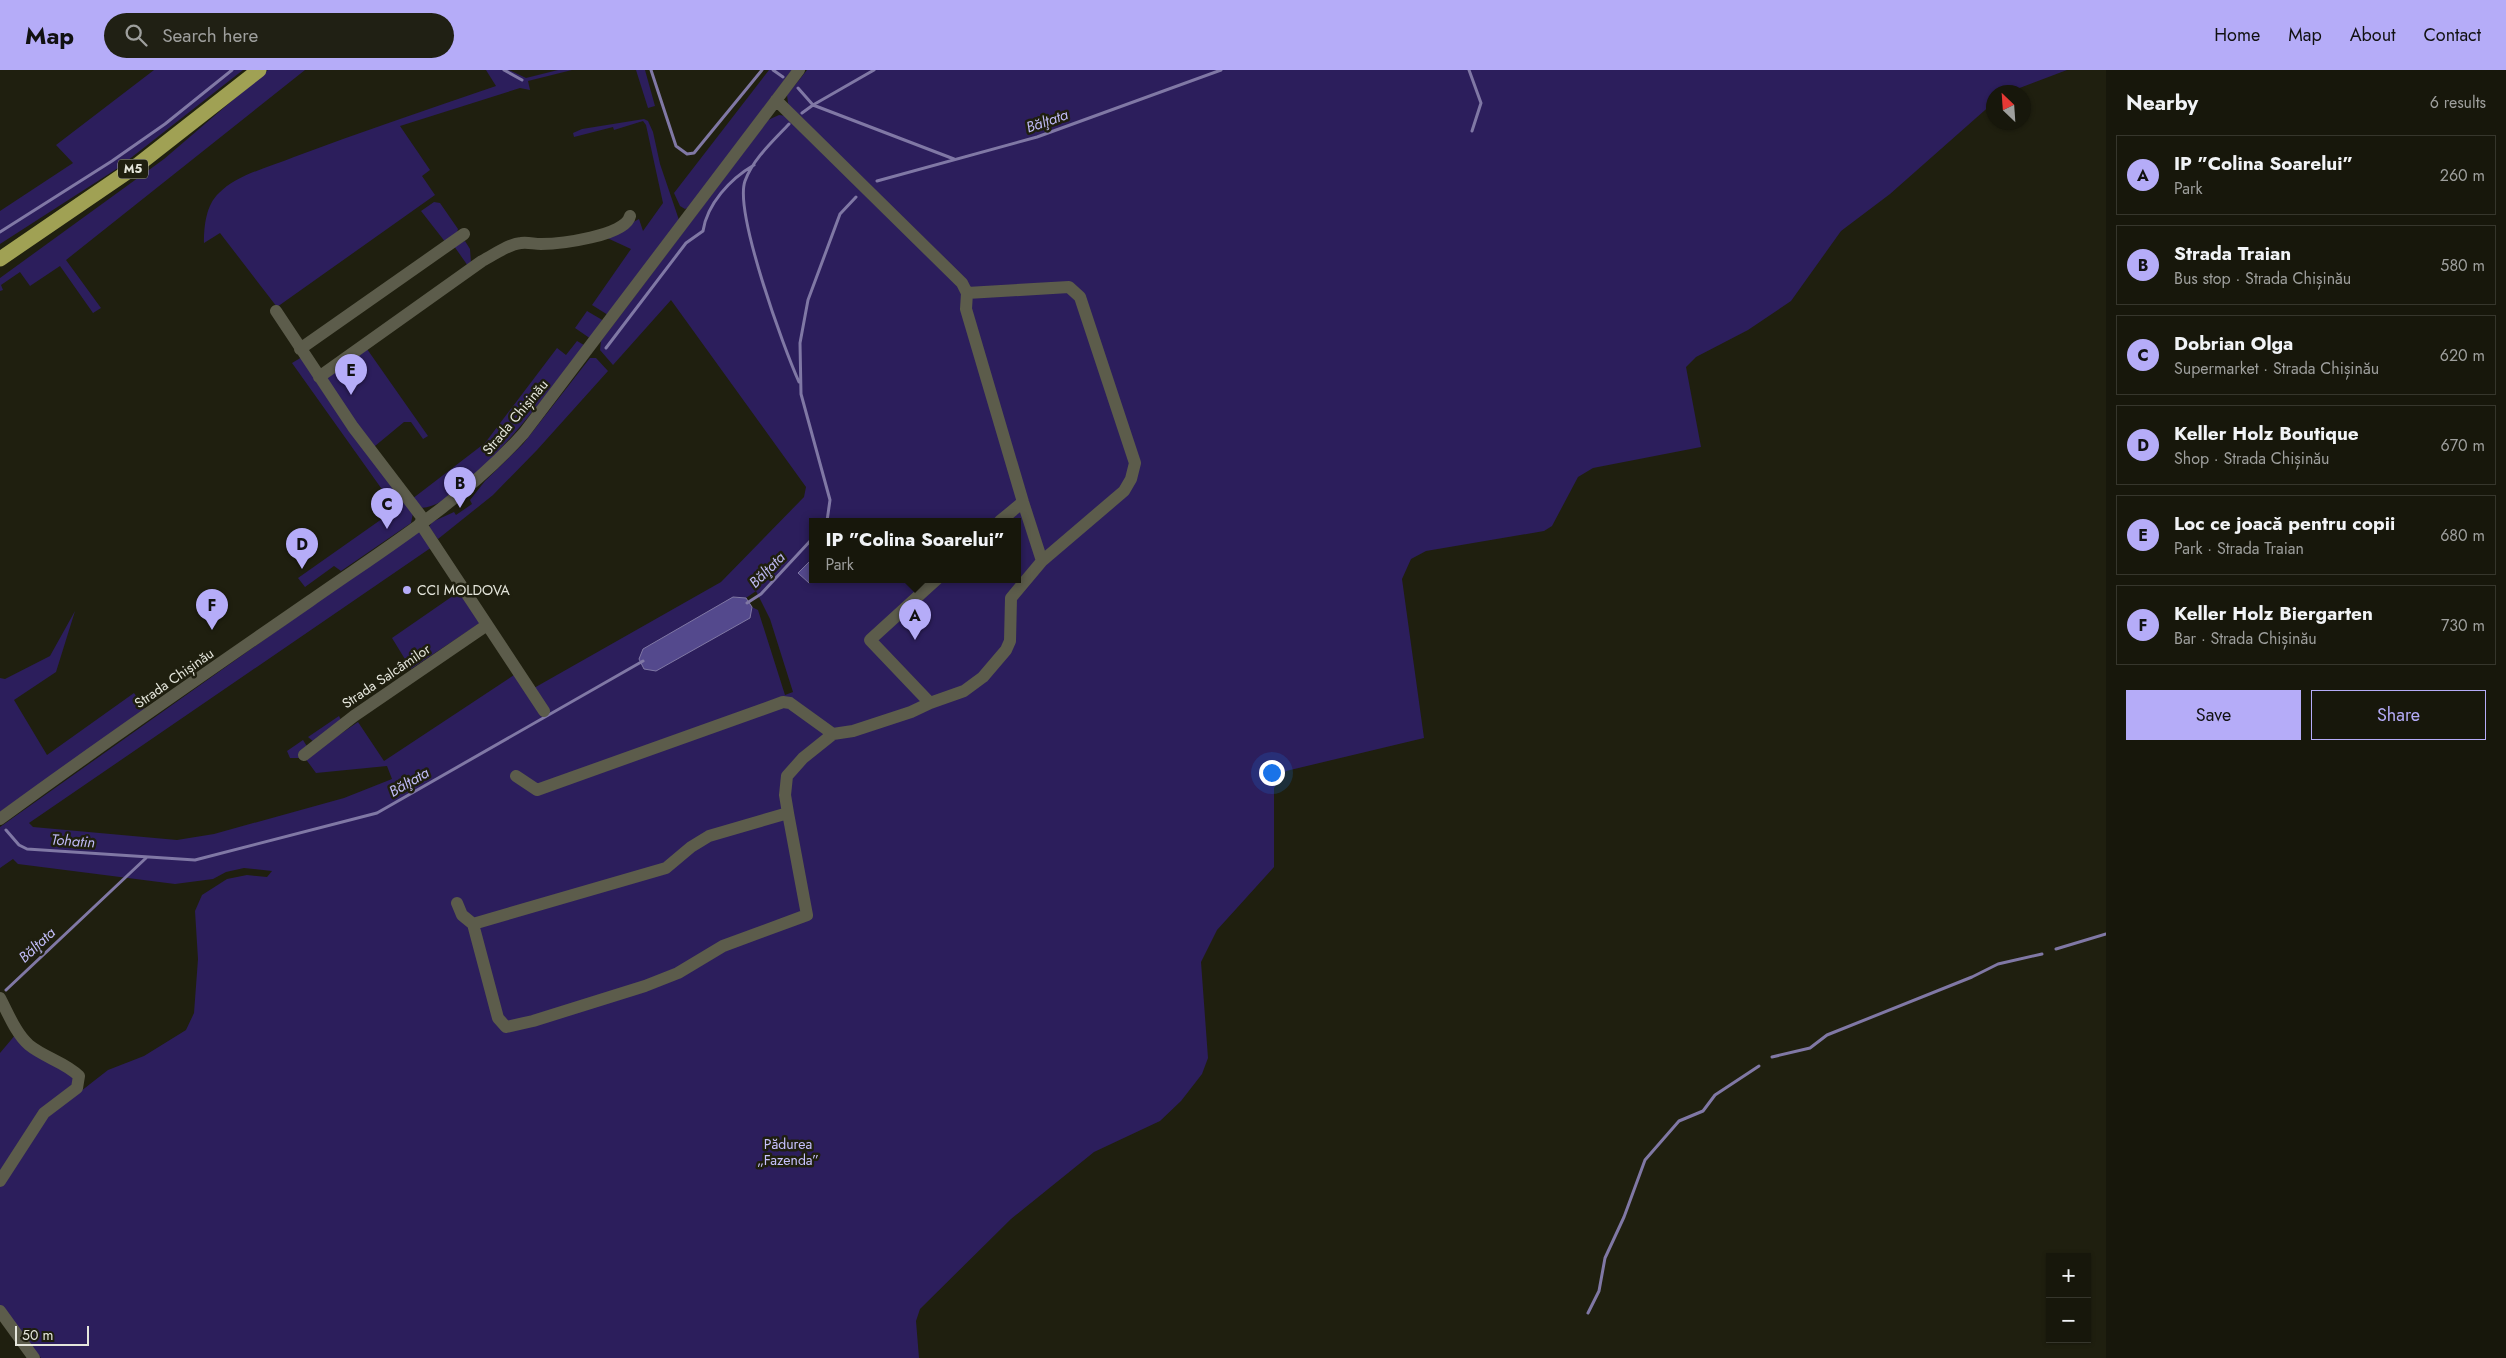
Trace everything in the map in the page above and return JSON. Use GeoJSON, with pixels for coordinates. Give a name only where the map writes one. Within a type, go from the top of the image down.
{"type":"FeatureCollection","features":[{"type":"Feature","properties":{"kind":"highway","name":"M5"},"geometry":{"type":"LineString","coordinates":[[0,259],[139,164],[259,70]]}},
{"type":"Feature","properties":{"kind":"street","name":"Strada Chișinău"},"geometry":{"type":"LineString","coordinates":[[2,818],[422,522],[471,486],[500,460],[524,433],[799,70]]}},
{"type":"Feature","properties":{"kind":"street"},"geometry":{"type":"LineString","coordinates":[[776,100],[962,283],[967,293],[966,308],[1042,561]]}},
{"type":"Feature","properties":{"kind":"street"},"geometry":{"type":"LineString","coordinates":[[319,377],[482,261],[511,245],[575,241],[615,230],[624,224],[630,216]]}},
{"type":"Feature","properties":{"kind":"street"},"geometry":{"type":"LineString","coordinates":[[300,349],[464,234]]}},
{"type":"Feature","properties":{"kind":"street"},"geometry":{"type":"LineString","coordinates":[[457,903],[462,915],[473,924],[498,1018],[506,1027],[533,1021],[646,986],[678,973],[723,946],[807,915],[785,795],[787,776],[803,758],[832,734],[853,731],[911,712],[964,691],[983,677],[1006,650],[1010,641],[1011,598],[1042,561],[1124,492],[1136,463],[1080,297],[1069,287],[967,293]]}},
{"type":"Feature","properties":{"kind":"street"},"geometry":{"type":"LineString","coordinates":[[276,311],[353,427],[422,522],[544,711]]}},
{"type":"Feature","properties":{"kind":"street"},"geometry":{"type":"LineString","coordinates":[[1004,518],[1023,502]]}},
{"type":"Feature","properties":{"kind":"street"},"geometry":{"type":"LineString","coordinates":[[930,703],[870,640],[933,583]]}},
{"type":"Feature","properties":{"kind":"street","name":"Strada Salcâmilor"},"geometry":{"type":"LineString","coordinates":[[304,755],[354,716],[487,625]]}},
{"type":"Feature","properties":{"kind":"street"},"geometry":{"type":"LineString","coordinates":[[516,776],[522,782],[537,790],[783,702],[790,704],[832,734]]}},
{"type":"Feature","properties":{"kind":"street"},"geometry":{"type":"LineString","coordinates":[[473,924],[666,868],[691,847],[710,836],[788,813]]}},
{"type":"Feature","properties":{"kind":"street"},"geometry":{"type":"LineString","coordinates":[[0,998],[8,1015],[28,1044],[69,1067],[79,1076],[77,1088],[44,1113],[0,1181]]}},
{"type":"Feature","properties":{"kind":"street"},"geometry":{"type":"LineString","coordinates":[[0,1312],[34,1358]]}},
{"type":"Feature","properties":{"kind":"green space"},"geometry":{"type":"Polygon","coordinates":[[[154,70],[243,70],[118,168],[0,244],[0,211],[73,163],[56,145],[154,70]]]}},
{"type":"Feature","properties":{"kind":"green space"},"geometry":{"type":"Polygon","coordinates":[[[268,70],[305,70],[66,260],[101,308],[93,313],[60,266],[30,286],[20,272],[1,285],[3,290],[0,291],[0,278],[164,159],[268,70]]]}},
{"type":"Feature","properties":{"kind":"green space"},"geometry":{"type":"Polygon","coordinates":[[[486,70],[509,70],[526,78],[558,70],[572,70],[528,81],[530,90],[520,88],[400,126],[430,170],[422,176],[435,195],[277,307],[220,233],[204,243],[205,223],[211,203],[219,193],[235,181],[319,148],[496,86],[486,70]]]}},
{"type":"Feature","properties":{"kind":"green space"},"geometry":{"type":"Polygon","coordinates":[[[636,70],[645,70],[655,106],[648,108],[636,70]]]}},
{"type":"Feature","properties":{"kind":"green space"},"geometry":{"type":"Polygon","coordinates":[[[769,70],[792,70],[689,207],[685,209],[680,206],[674,193],[769,70]]]}},
{"type":"Feature","properties":{"kind":"green space","name":"Pădurea „Fazenda”"},"geometry":{"type":"Polygon","coordinates":[[[807,70],[2067,70],[2027,85],[1986,85],[1986,109],[1890,194],[1841,231],[1791,301],[1748,330],[1696,357],[1686,367],[1701,447],[1593,468],[1578,477],[1552,526],[1544,531],[1426,551],[1411,559],[1402,579],[1424,738],[1286,771],[1274,788],[1274,867],[1217,930],[1201,962],[1208,1058],[1202,1074],[1181,1101],[1160,1121],[1094,1152],[1011,1219],[920,1309],[916,1321],[919,1358],[41,1358],[0,1306],[0,1186],[40,1123],[108,1070],[144,1056],[186,1030],[194,1013],[198,959],[195,911],[202,895],[227,879],[247,875],[267,877],[272,871],[244,868],[226,872],[213,879],[175,884],[18,864],[13,859],[0,868],[0,827],[419,530],[432,547],[29,823],[33,827],[177,840],[214,834],[344,798],[392,779],[387,766],[316,773],[305,758],[358,722],[384,761],[514,675],[534,688],[721,582],[804,497],[806,487],[671,300],[613,365],[600,350],[601,341],[768,120],[779,115],[787,116],[792,110],[788,103],[787,95],[807,70]],[[756,591],[746,598],[733,597],[750,618],[752,607],[758,610],[785,695],[793,692],[770,619],[756,591]]]}},
{"type":"Feature","properties":{"kind":"green space"},"geometry":{"type":"Polygon","coordinates":[[[644,119],[648,121],[653,132],[660,164],[679,220],[608,315],[592,305],[631,249],[605,237],[639,219],[643,231],[663,203],[646,125],[643,121],[614,130],[613,127],[574,137],[573,133],[582,129],[644,119]]]}},
{"type":"Feature","properties":{"kind":"green space"},"geometry":{"type":"Polygon","coordinates":[[[434,202],[440,203],[458,229],[456,236],[446,243],[421,211],[434,202]]]}},
{"type":"Feature","properties":{"kind":"green space"},"geometry":{"type":"Polygon","coordinates":[[[465,241],[470,249],[471,263],[468,266],[454,246],[465,241]]]}},
{"type":"Feature","properties":{"kind":"green space"},"geometry":{"type":"Polygon","coordinates":[[[587,311],[604,321],[591,339],[575,328],[587,311]]]}},
{"type":"Feature","properties":{"kind":"green space"},"geometry":{"type":"Polygon","coordinates":[[[577,341],[584,345],[532,413],[507,442],[457,491],[435,505],[418,507],[412,499],[485,443],[557,348],[566,355],[577,341]]]}},
{"type":"Feature","properties":{"kind":"green space"},"geometry":{"type":"Polygon","coordinates":[[[367,349],[428,436],[423,439],[411,422],[404,422],[375,446],[374,451],[325,381],[329,376],[367,349]]]}},
{"type":"Feature","properties":{"kind":"green space"},"geometry":{"type":"Polygon","coordinates":[[[302,357],[413,513],[411,523],[341,571],[334,566],[305,587],[298,578],[396,509],[292,363],[302,357]]]}},
{"type":"Feature","properties":{"kind":"green space"},"geometry":{"type":"Polygon","coordinates":[[[590,358],[596,358],[608,371],[537,450],[493,495],[438,539],[429,527],[432,522],[454,512],[456,515],[472,504],[470,500],[485,481],[523,444],[590,358]]]}},
{"type":"Feature","properties":{"kind":"green space"},"geometry":{"type":"Polygon","coordinates":[[[460,591],[480,623],[411,669],[392,638],[460,591]]]}},
{"type":"Feature","properties":{"kind":"green space"},"geometry":{"type":"Polygon","coordinates":[[[75,611],[56,672],[14,700],[47,755],[134,693],[145,709],[0,812],[0,678],[5,679],[50,656],[75,611]]]}},
{"type":"Feature","properties":{"kind":"green space"},"geometry":{"type":"Polygon","coordinates":[[[339,716],[342,722],[314,742],[308,737],[339,716]]]}},
{"type":"Feature","properties":{"kind":"green space"},"geometry":{"type":"Polygon","coordinates":[[[303,740],[308,748],[305,758],[290,758],[287,751],[303,740]]]}},
{"type":"Feature","properties":{"kind":"green space"},"geometry":{"type":"Polygon","coordinates":[[[16,1034],[69,1071],[75,1082],[42,1112],[0,1176],[0,1053],[16,1034]]]}},
{"type":"Feature","properties":{"kind":"shaded area"},"geometry":{"type":"Polygon","coordinates":[[[809,562],[809,583],[798,573],[809,562]]]}},
{"type":"Feature","properties":{"kind":"shaded area"},"geometry":{"type":"Polygon","coordinates":[[[733,597],[746,598],[752,607],[750,618],[656,671],[644,669],[639,659],[643,649],[733,597]]]}},
{"type":"Feature","properties":{"kind":"waterway"},"geometry":{"type":"LineString","coordinates":[[0,232],[112,161],[165,124],[232,70]]}},
{"type":"Feature","properties":{"kind":"waterway"},"geometry":{"type":"LineString","coordinates":[[504,70],[522,80]]}},
{"type":"Feature","properties":{"kind":"waterway"},"geometry":{"type":"LineString","coordinates":[[651,70],[676,146],[687,154],[694,153],[762,70]]}},
{"type":"Feature","properties":{"kind":"waterway"},"geometry":{"type":"LineString","coordinates":[[773,70],[783,77]]}},
{"type":"Feature","properties":{"kind":"waterway"},"geometry":{"type":"LineString","coordinates":[[802,113],[874,70]]}},
{"type":"Feature","properties":{"kind":"waterway","name":"Bălţata"},"geometry":{"type":"LineString","coordinates":[[877,181],[1037,137],[1221,70]]}},
{"type":"Feature","properties":{"kind":"waterway"},"geometry":{"type":"LineString","coordinates":[[1469,70],[1481,103],[1472,131]]}},
{"type":"Feature","properties":{"kind":"waterway"},"geometry":{"type":"LineString","coordinates":[[798,88],[813,105],[954,159]]}},
{"type":"Feature","properties":{"kind":"waterway"},"geometry":{"type":"LineString","coordinates":[[789,124],[753,165],[745,181],[744,197],[753,250],[762,281],[799,382]]}},
{"type":"Feature","properties":{"kind":"waterway"},"geometry":{"type":"LineString","coordinates":[[606,348],[686,243],[703,231],[709,211],[721,193],[736,177],[754,165]]}},
{"type":"Feature","properties":{"kind":"waterway","name":"Bălţata"},"geometry":{"type":"LineString","coordinates":[[827,518],[830,500],[801,394],[800,343],[808,300],[840,214],[856,197]]}},
{"type":"Feature","properties":{"kind":"waterway","name":"Bălţata"},"geometry":{"type":"LineString","coordinates":[[747,603],[761,594],[809,542]]}},
{"type":"Feature","properties":{"kind":"waterway","name":"Bălţata"},"geometry":{"type":"LineString","coordinates":[[6,830],[19,845],[27,849],[195,860],[377,813],[643,661]]}},
{"type":"Feature","properties":{"kind":"waterway","name":"Bălţata"},"geometry":{"type":"LineString","coordinates":[[6,990],[146,858]]}},
{"type":"Feature","properties":{"kind":"waterway"},"geometry":{"type":"LineString","coordinates":[[2056,949],[2106,934]]}},
{"type":"Feature","properties":{"kind":"waterway"},"geometry":{"type":"LineString","coordinates":[[1772,1057],[1810,1048],[1827,1035],[1972,977],[1998,964],[2042,954]]}},
{"type":"Feature","properties":{"kind":"waterway"},"geometry":{"type":"LineString","coordinates":[[1588,1313],[1599,1291],[1605,1258],[1624,1217],[1645,1160],[1679,1121],[1703,1111],[1715,1095],[1759,1066]]}},
{"type":"Feature","properties":{"kind":"place","name":"Loc ce joacă pentru copii"},"geometry":{"type":"Point","coordinates":[351,395]}},
{"type":"Feature","properties":{"kind":"place","name":"Strada Traian"},"geometry":{"type":"Point","coordinates":[460,508]}},
{"type":"Feature","properties":{"kind":"place","name":"Dobrian Olga"},"geometry":{"type":"Point","coordinates":[387,529]}},
{"type":"Feature","properties":{"kind":"place","name":"Keller Holz Boutique"},"geometry":{"type":"Point","coordinates":[302,569]}},
{"type":"Feature","properties":{"kind":"place","name":"CCI MOLDOVA"},"geometry":{"type":"Point","coordinates":[407,590]}},
{"type":"Feature","properties":{"kind":"place","name":"Keller Holz Biergarten"},"geometry":{"type":"Point","coordinates":[212,630]}},
{"type":"Feature","properties":{"kind":"place","name":"IP ”Colina Soarelui”"},"geometry":{"type":"Point","coordinates":[915,640]}},
{"type":"Feature","properties":{"kind":"water label","name":"Tohatin"},"geometry":{"type":"Point","coordinates":[73,841]}}]}
